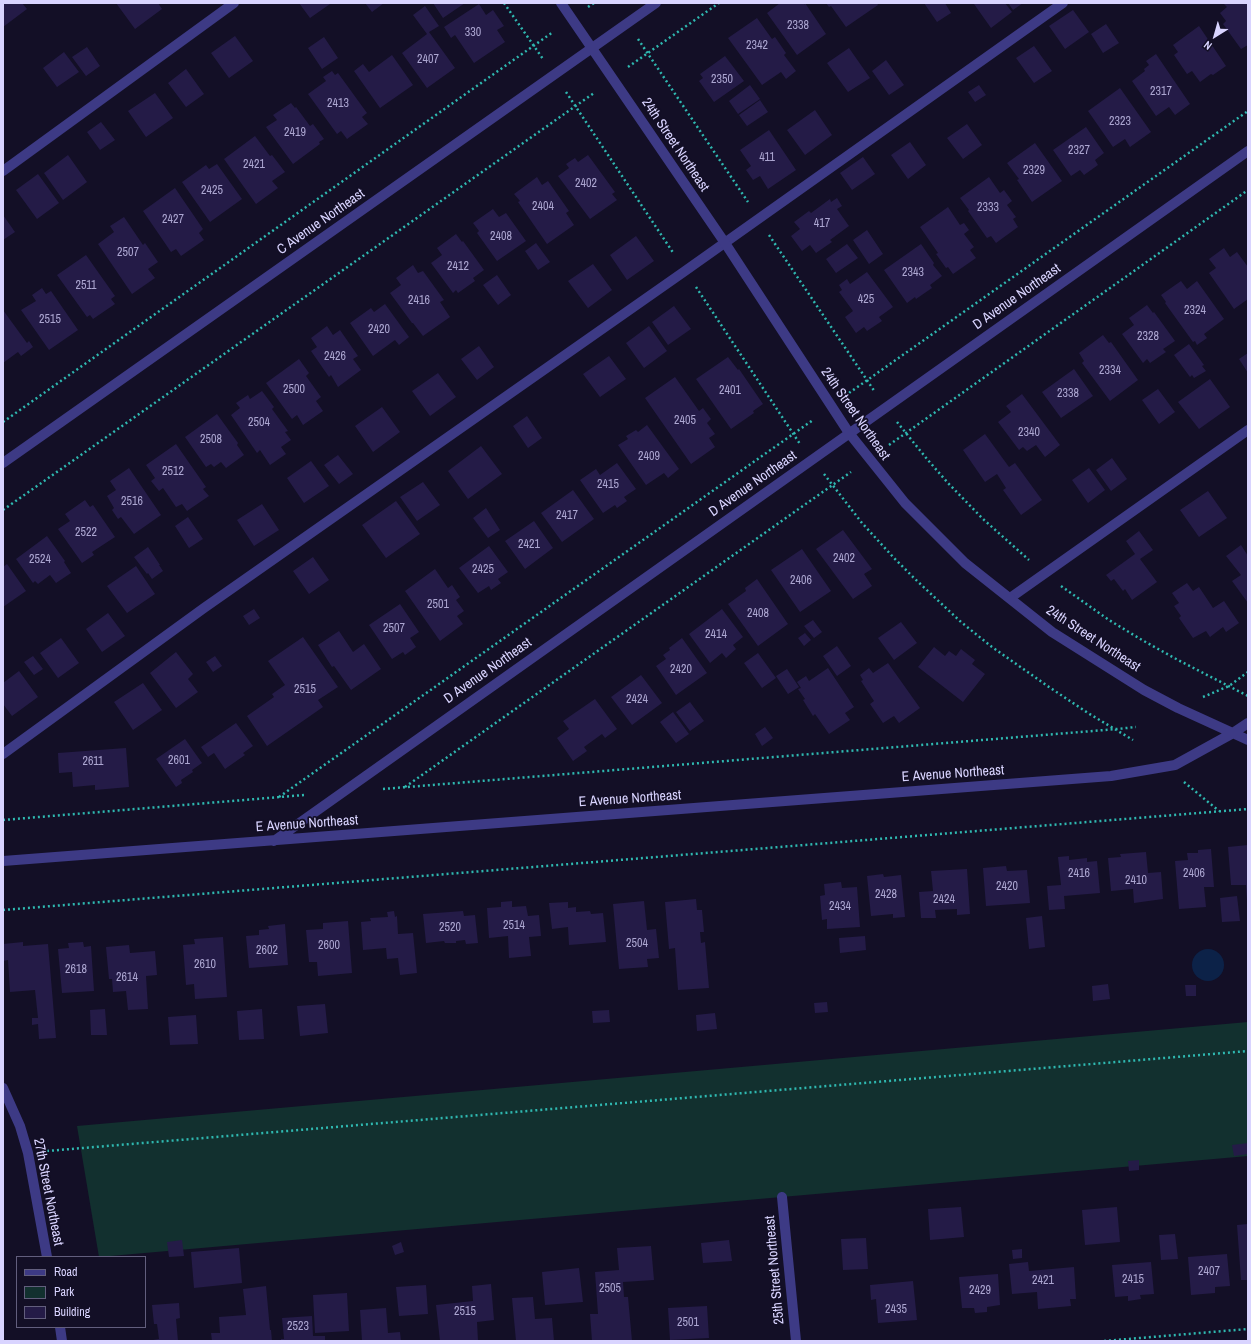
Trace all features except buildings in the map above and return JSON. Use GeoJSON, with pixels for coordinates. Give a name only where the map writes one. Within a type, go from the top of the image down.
{"type":"FeatureCollection","features":[{"type":"Feature","properties":{"kind":"street"},"geometry":{"type":"LineString","coordinates":[[3,171],[234,3]]}},
{"type":"Feature","properties":{"kind":"street","name":"24th Street Northeast"},"geometry":{"type":"LineString","coordinates":[[561,3],[725,243],[849,433],[905,503],[965,563],[1052,632],[1144,690],[1178,708],[1248,740]]}},
{"type":"Feature","properties":{"kind":"street","name":"C Avenue Northeast"},"geometry":{"type":"LineString","coordinates":[[3,463],[656,3]]}},
{"type":"Feature","properties":{"kind":"street"},"geometry":{"type":"LineString","coordinates":[[3,754],[204,608],[725,243],[1063,3]]}},
{"type":"Feature","properties":{"kind":"street","name":"D Avenue Northeast"},"geometry":{"type":"LineString","coordinates":[[274,841],[1248,151]]}},
{"type":"Feature","properties":{"kind":"street"},"geometry":{"type":"LineString","coordinates":[[1010,598],[1248,430]]}},
{"type":"Feature","properties":{"kind":"street","name":"E Avenue Northeast"},"geometry":{"type":"LineString","coordinates":[[3,861],[1111,776],[1175,764],[1233,733],[1248,723]]}},
{"type":"Feature","properties":{"kind":"street","name":"27th Street Northeast"},"geometry":{"type":"LineString","coordinates":[[3,1088],[20,1126],[28,1153],[47,1256]]}},
{"type":"Feature","properties":{"kind":"street","name":"25th Street Northeast"},"geometry":{"type":"LineString","coordinates":[[782,1197],[796,1341]]}},
{"type":"Feature","properties":{"kind":"street"},"geometry":{"type":"LineString","coordinates":[[60,1328],[62,1341]]}},
{"type":"Feature","properties":{"kind":"path"},"geometry":{"type":"LineString","coordinates":[[504,3],[543,60]]}},
{"type":"Feature","properties":{"kind":"path"},"geometry":{"type":"LineString","coordinates":[[588,7],[594,3]]}},
{"type":"Feature","properties":{"kind":"path"},"geometry":{"type":"LineString","coordinates":[[628,68],[719,3]]}},
{"type":"Feature","properties":{"kind":"path"},"geometry":{"type":"LineString","coordinates":[[3,422],[554,32]]}},
{"type":"Feature","properties":{"kind":"path"},"geometry":{"type":"LineString","coordinates":[[3,510],[594,93]]}},
{"type":"Feature","properties":{"kind":"path"},"geometry":{"type":"LineString","coordinates":[[849,393],[1248,111]]}},
{"type":"Feature","properties":{"kind":"path"},"geometry":{"type":"LineString","coordinates":[[889,445],[1248,190]]}},
{"type":"Feature","properties":{"kind":"path"},"geometry":{"type":"LineString","coordinates":[[279,797],[813,420]]}},
{"type":"Feature","properties":{"kind":"path"},"geometry":{"type":"LineString","coordinates":[[405,787],[851,472]]}},
{"type":"Feature","properties":{"kind":"path"},"geometry":{"type":"LineString","coordinates":[[823,474],[862,523],[894,558],[914,579],[961,622],[992,647],[1049,687],[1133,740]]}},
{"type":"Feature","properties":{"kind":"path"},"geometry":{"type":"LineString","coordinates":[[1198,700],[1229,686],[1248,672]]}},
{"type":"Feature","properties":{"kind":"path"},"geometry":{"type":"LineString","coordinates":[[382,789],[1117,730],[1136,727]]}},
{"type":"Feature","properties":{"kind":"path"},"geometry":{"type":"LineString","coordinates":[[1184,782],[1220,812]]}},
{"type":"Feature","properties":{"kind":"path"},"geometry":{"type":"LineString","coordinates":[[3,820],[309,795]]}},
{"type":"Feature","properties":{"kind":"path"},"geometry":{"type":"LineString","coordinates":[[3,910],[1248,809]]}},
{"type":"Feature","properties":{"kind":"path"},"geometry":{"type":"LineString","coordinates":[[42,1151],[1248,1051]]}},
{"type":"Feature","properties":{"kind":"path"},"geometry":{"type":"LineString","coordinates":[[1104,1341],[1248,1329]]}},
{"type":"Feature","properties":{"kind":"green space"},"geometry":{"type":"Polygon","coordinates":[[[1248,1022],[1248,1156],[99,1256],[77,1126],[1248,1022]]]}},
{"type":"Feature","properties":{"kind":"water"},"geometry":{"type":"Polygon","coordinates":[[[1208,949],[1219,954],[1224,965],[1219,976],[1208,981],[1197,976],[1192,965],[1197,954],[1208,949]]]}}]}
